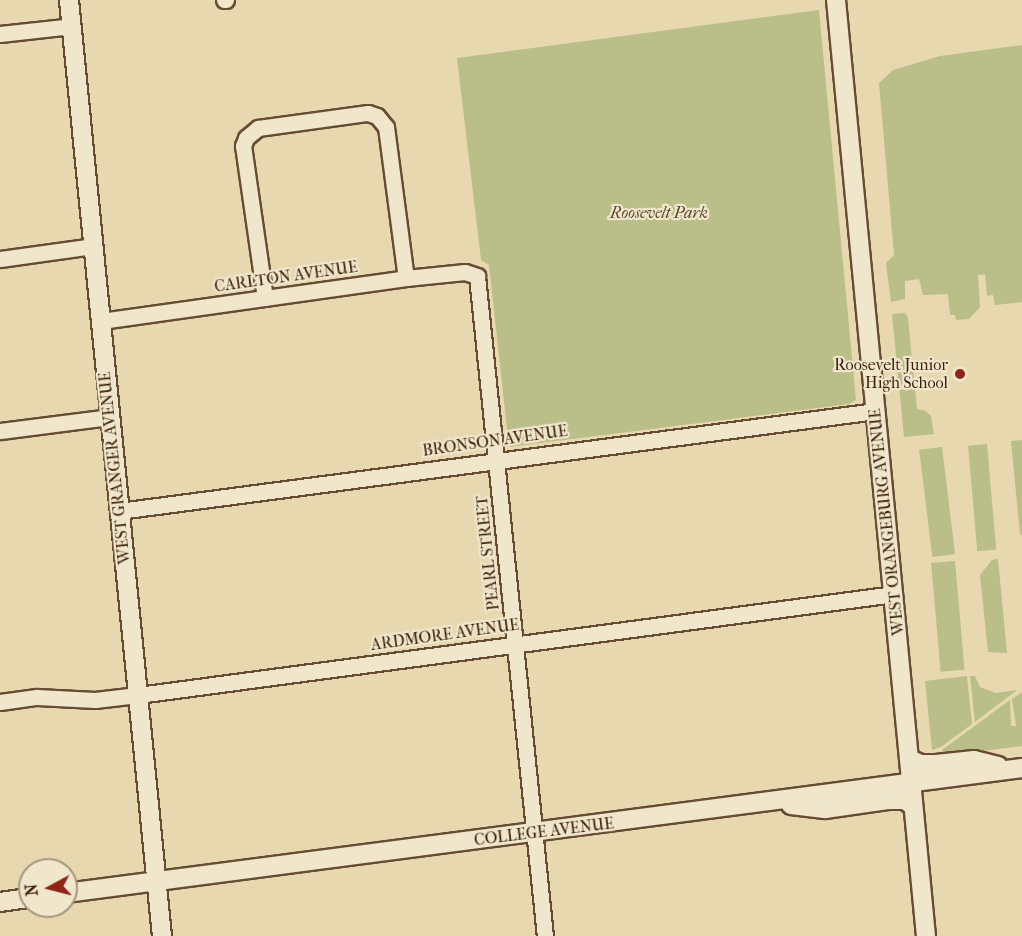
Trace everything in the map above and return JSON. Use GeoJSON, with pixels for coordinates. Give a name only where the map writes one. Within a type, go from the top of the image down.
{"type":"FeatureCollection","features":[{"type":"Feature","properties":{"kind":"street","name":"WEST GRANGER AVENUE"},"geometry":{"type":"LineString","coordinates":[[69,0],[162,936]]}},
{"type":"Feature","properties":{"kind":"street","name":"WEST ORANGEBURG AVENUE"},"geometry":{"type":"LineString","coordinates":[[836,0],[926,936]]}},
{"type":"Feature","properties":{"kind":"street"},"geometry":{"type":"LineString","coordinates":[[0,34],[72,26]]}},
{"type":"Feature","properties":{"kind":"street"},"geometry":{"type":"LineString","coordinates":[[265,298],[243,146],[246,138],[258,128],[368,113],[382,122],[386,127],[406,278]]}},
{"type":"Feature","properties":{"kind":"street"},"geometry":{"type":"LineString","coordinates":[[0,259],[94,246]]}},
{"type":"Feature","properties":{"kind":"street","name":"CARLTON AVENUE"},"geometry":{"type":"LineString","coordinates":[[101,321],[406,278],[465,272],[476,274]]}},
{"type":"Feature","properties":{"kind":"street","name":"PEARL STREET"},"geometry":{"type":"LineString","coordinates":[[476,274],[479,282],[498,459],[545,936]]}},
{"type":"Feature","properties":{"kind":"street","name":"BRONSON AVENUE"},"geometry":{"type":"LineString","coordinates":[[119,511],[498,459],[876,411]]}},
{"type":"Feature","properties":{"kind":"street"},"geometry":{"type":"LineString","coordinates":[[0,431],[109,417]]}},
{"type":"Feature","properties":{"kind":"street","name":"ARDMORE AVENUE"},"geometry":{"type":"LineString","coordinates":[[0,702],[37,697],[95,700],[138,695],[894,594]]}},
{"type":"Feature","properties":{"kind":"street"},"geometry":{"type":"LineString","coordinates":[[909,759],[928,764],[974,760],[1016,768]]}},
{"type":"Feature","properties":{"kind":"street","name":"COLLEGE AVENUE"},"geometry":{"type":"LineString","coordinates":[[78,892],[1016,768]]}},
{"type":"Feature","properties":{"kind":"street"},"geometry":{"type":"LineString","coordinates":[[768,802],[825,809],[905,800],[913,806]]}},
{"type":"Feature","properties":{"kind":"street"},"geometry":{"type":"LineString","coordinates":[[0,902],[18,900]]}},
{"type":"Feature","properties":{"kind":"green space","name":"Roosevelt Park"},"geometry":{"type":"Polygon","coordinates":[[[819,10],[856,400],[849,404],[509,447],[489,265],[481,260],[457,58],[819,10]]]}},
{"type":"Feature","properties":{"kind":"green space"},"geometry":{"type":"Polygon","coordinates":[[[1022,45],[1022,302],[995,305],[993,295],[987,296],[985,274],[978,275],[980,307],[969,319],[956,320],[955,315],[950,315],[948,294],[923,295],[919,279],[905,281],[905,299],[891,302],[886,263],[894,255],[879,83],[893,70],[940,56],[1022,45]]]}},
{"type":"Feature","properties":{"kind":"green space"},"geometry":{"type":"Polygon","coordinates":[[[905,313],[908,318],[917,409],[926,411],[931,416],[934,434],[904,437],[892,314],[905,313]]]}},
{"type":"Feature","properties":{"kind":"green space"},"geometry":{"type":"Polygon","coordinates":[[[1022,440],[1022,535],[1020,534],[1011,441],[1022,440]]]}},
{"type":"Feature","properties":{"kind":"green space"},"geometry":{"type":"Polygon","coordinates":[[[987,444],[996,550],[977,551],[968,446],[987,444]]]}},
{"type":"Feature","properties":{"kind":"green space"},"geometry":{"type":"Polygon","coordinates":[[[942,447],[955,554],[932,557],[919,450],[942,447]]]}},
{"type":"Feature","properties":{"kind":"green space"},"geometry":{"type":"Polygon","coordinates":[[[998,559],[1007,653],[988,652],[980,575],[992,560],[998,559]]]}},
{"type":"Feature","properties":{"kind":"green space"},"geometry":{"type":"Polygon","coordinates":[[[955,561],[964,670],[941,672],[931,563],[955,561]]]}},
{"type":"Feature","properties":{"kind":"green space"},"geometry":{"type":"Polygon","coordinates":[[[967,676],[972,724],[941,747],[932,750],[925,681],[967,676]]]}},
{"type":"Feature","properties":{"kind":"green space"},"geometry":{"type":"Polygon","coordinates":[[[970,676],[975,676],[980,687],[996,693],[1017,690],[975,722],[970,676]]]}},
{"type":"Feature","properties":{"kind":"green space"},"geometry":{"type":"Polygon","coordinates":[[[1022,692],[1022,746],[943,756],[942,750],[1010,700],[1011,726],[1016,726],[1012,699],[1022,692]]]}},
{"type":"Feature","properties":{"kind":"place","name":"Roosevelt Junior High School"},"geometry":{"type":"Point","coordinates":[960,374]}}]}
